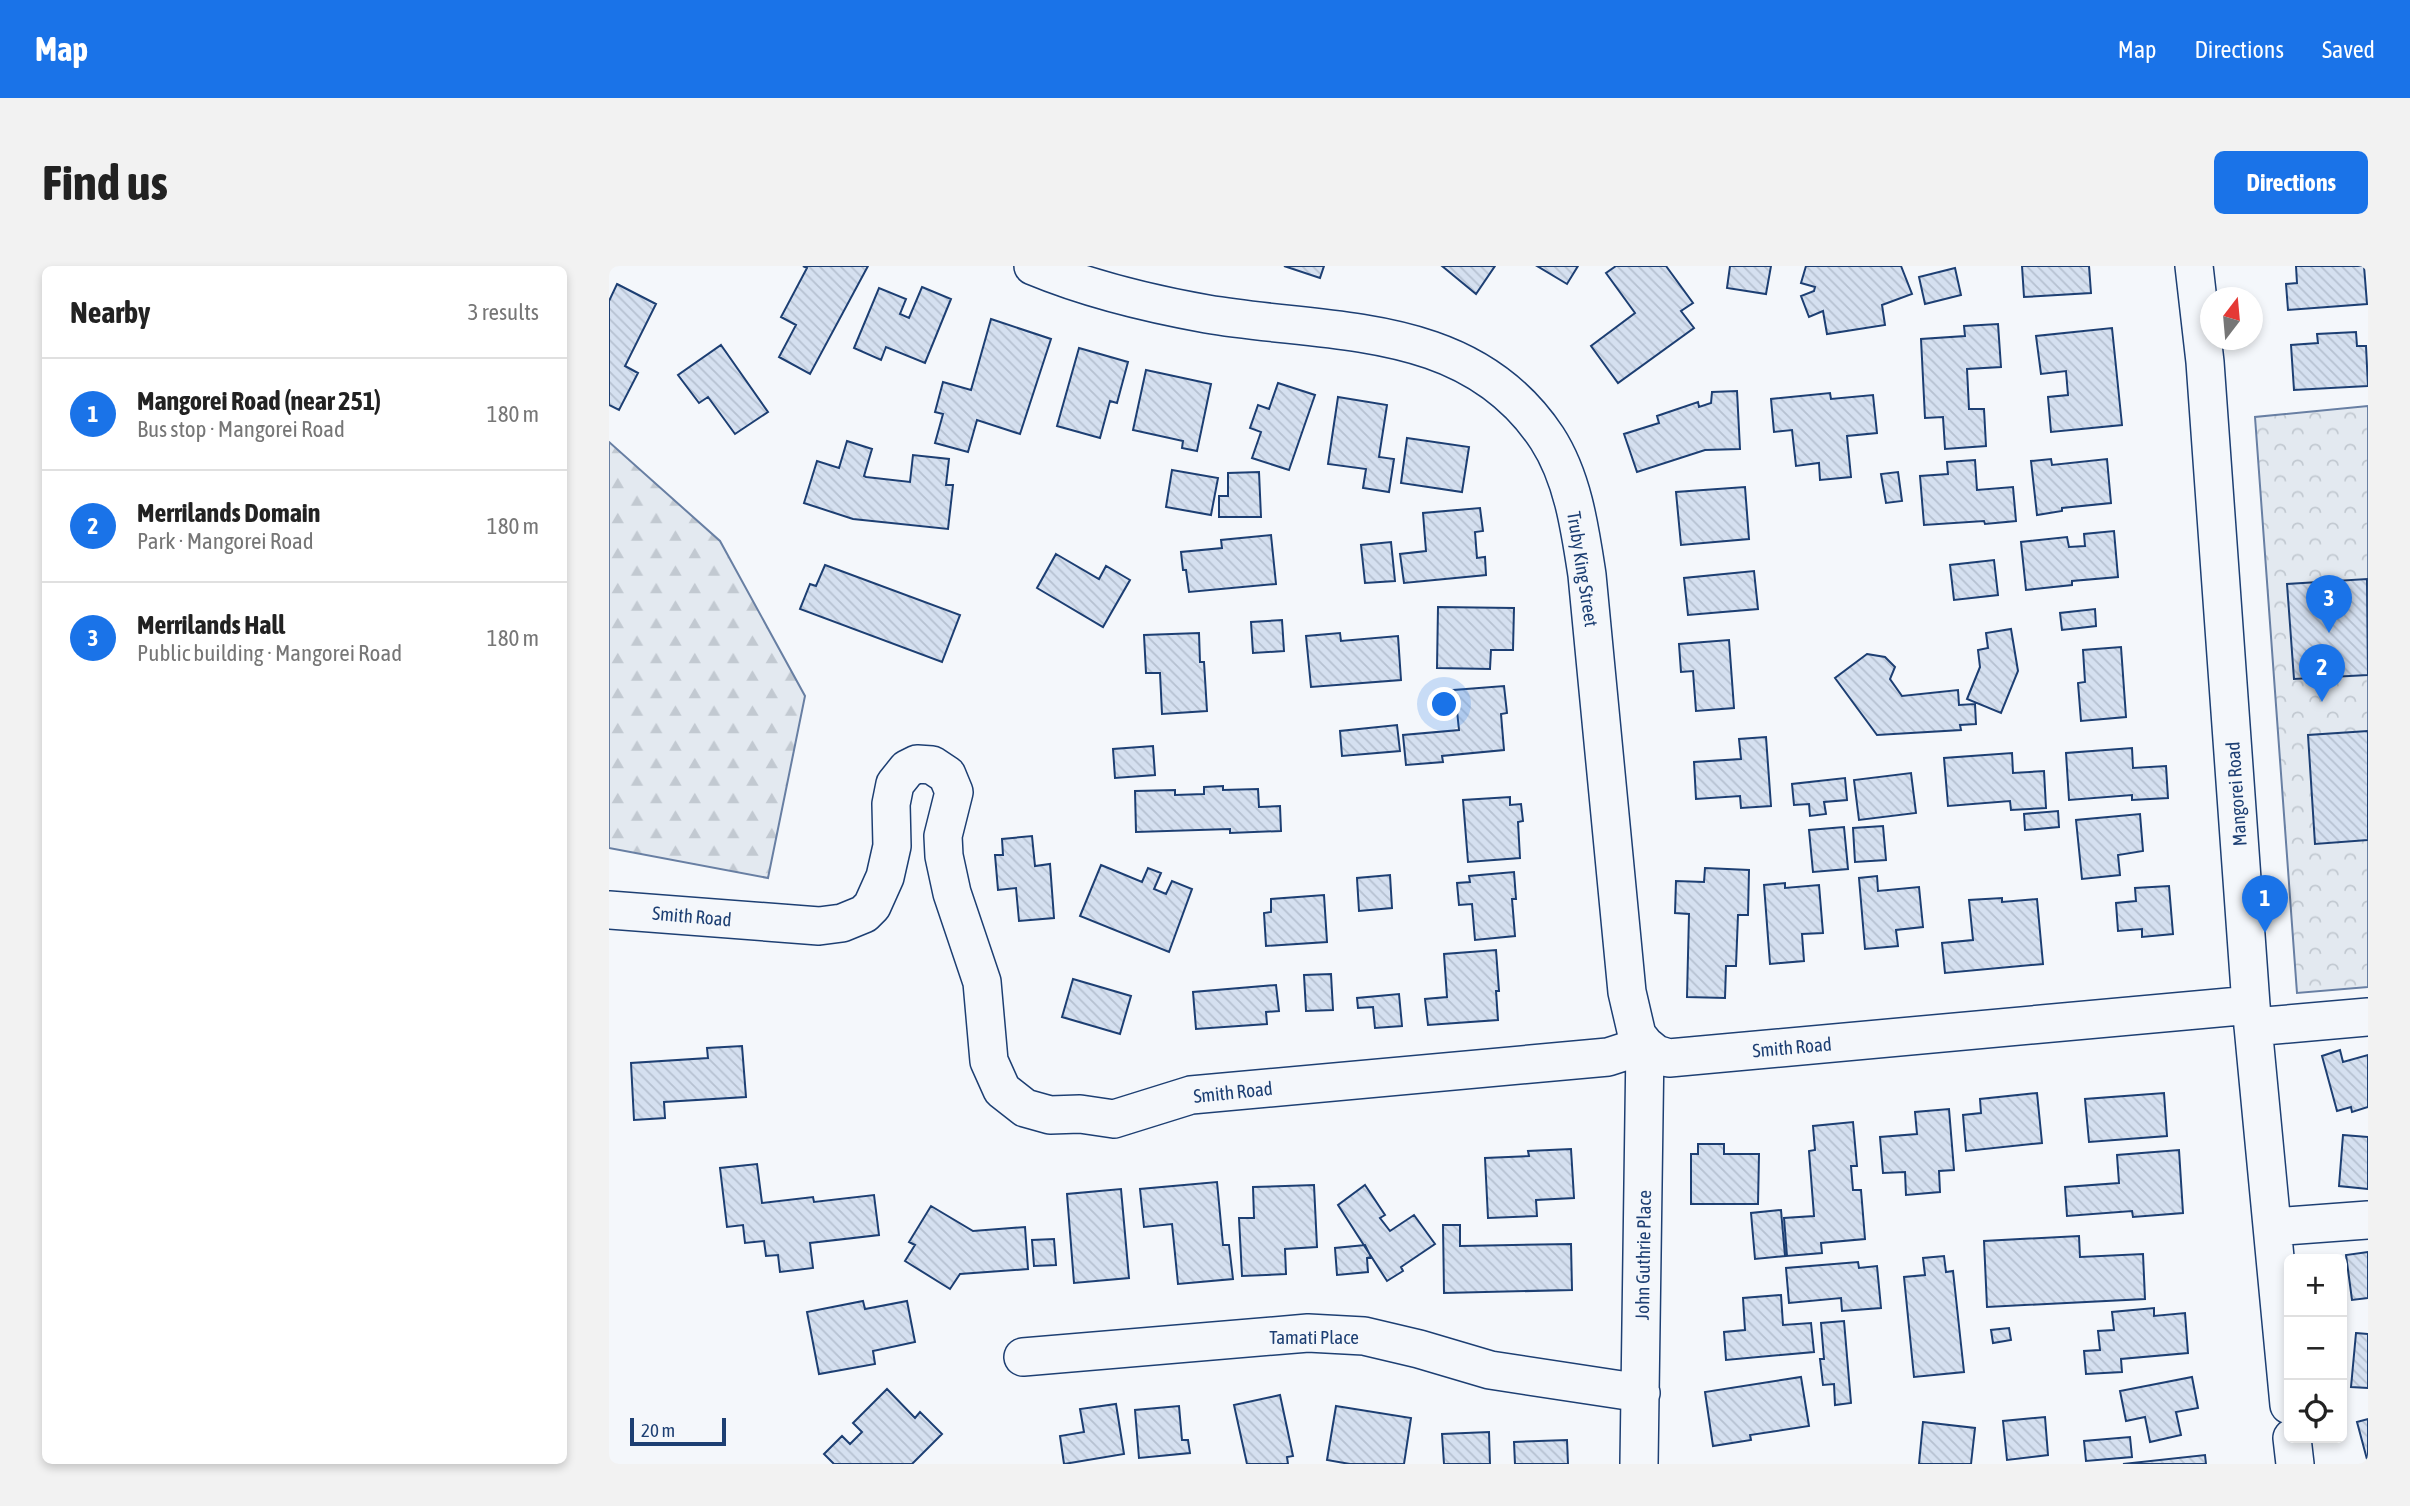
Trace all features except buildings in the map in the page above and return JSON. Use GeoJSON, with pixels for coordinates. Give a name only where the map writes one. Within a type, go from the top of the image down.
{"type":"FeatureCollection","features":[{"type":"Feature","properties":{"kind":"street","name":"Truby King Street"},"geometry":{"type":"LineString","coordinates":[[1034,266],[1129,296],[1206,314],[1378,337],[1420,346],[1456,358],[1494,380],[1523,407],[1548,440],[1567,482],[1580,526],[1627,992],[1637,1035],[1646,1045]]}},
{"type":"Feature","properties":{"kind":"street","name":"Mangorei Road"},"geometry":{"type":"LineString","coordinates":[[2194,266],[2205,362],[2252,1016],[2287,1380]]}},
{"type":"Feature","properties":{"kind":"street","name":"Smith Road"},"geometry":{"type":"LineString","coordinates":[[609,910],[819,926],[842,923],[864,914],[872,906],[885,877],[892,846],[891,803],[895,784],[907,769],[917,764],[932,765],[947,775],[954,792],[943,836],[944,856],[952,893],[982,982],[989,1061],[1002,1090],[1025,1108],[1050,1115],[1080,1114],[1114,1119],[1191,1095],[1608,1057],[1646,1045],[1656,1054],[1669,1058],[2252,1016],[2368,1017]]}},
{"type":"Feature","properties":{"kind":"street","name":"John Guthrie Place"},"geometry":{"type":"LineString","coordinates":[[1639,1464],[1646,1045]]}},
{"type":"Feature","properties":{"kind":"street"},"geometry":{"type":"LineString","coordinates":[[2273,1227],[2368,1220]]}},
{"type":"Feature","properties":{"kind":"street","name":"Tamati Place"},"geometry":{"type":"LineString","coordinates":[[1023,1357],[1308,1333],[1364,1336],[1490,1370],[1641,1393]]}},
{"type":"Feature","properties":{"kind":"street"},"geometry":{"type":"LineString","coordinates":[[2293,1443],[2295,1464]]}},
{"type":"Feature","properties":{"kind":"green space"},"geometry":{"type":"Polygon","coordinates":[[[2368,406],[2368,987],[2297,993],[2255,417],[2368,406]]]}},
{"type":"Feature","properties":{"kind":"green space"},"geometry":{"type":"Polygon","coordinates":[[[609,442],[720,541],[805,696],[768,878],[609,848],[609,442]]]}},
{"type":"Feature","properties":{"kind":"place","name":"Merrilands Hall"},"geometry":{"type":"Point","coordinates":[2329,633]}},
{"type":"Feature","properties":{"kind":"place","name":"Merrilands Domain"},"geometry":{"type":"Point","coordinates":[2322,702]}},
{"type":"Feature","properties":{"kind":"place","name":"Mangorei Road (near 251)"},"geometry":{"type":"Point","coordinates":[2265,933]}}]}
